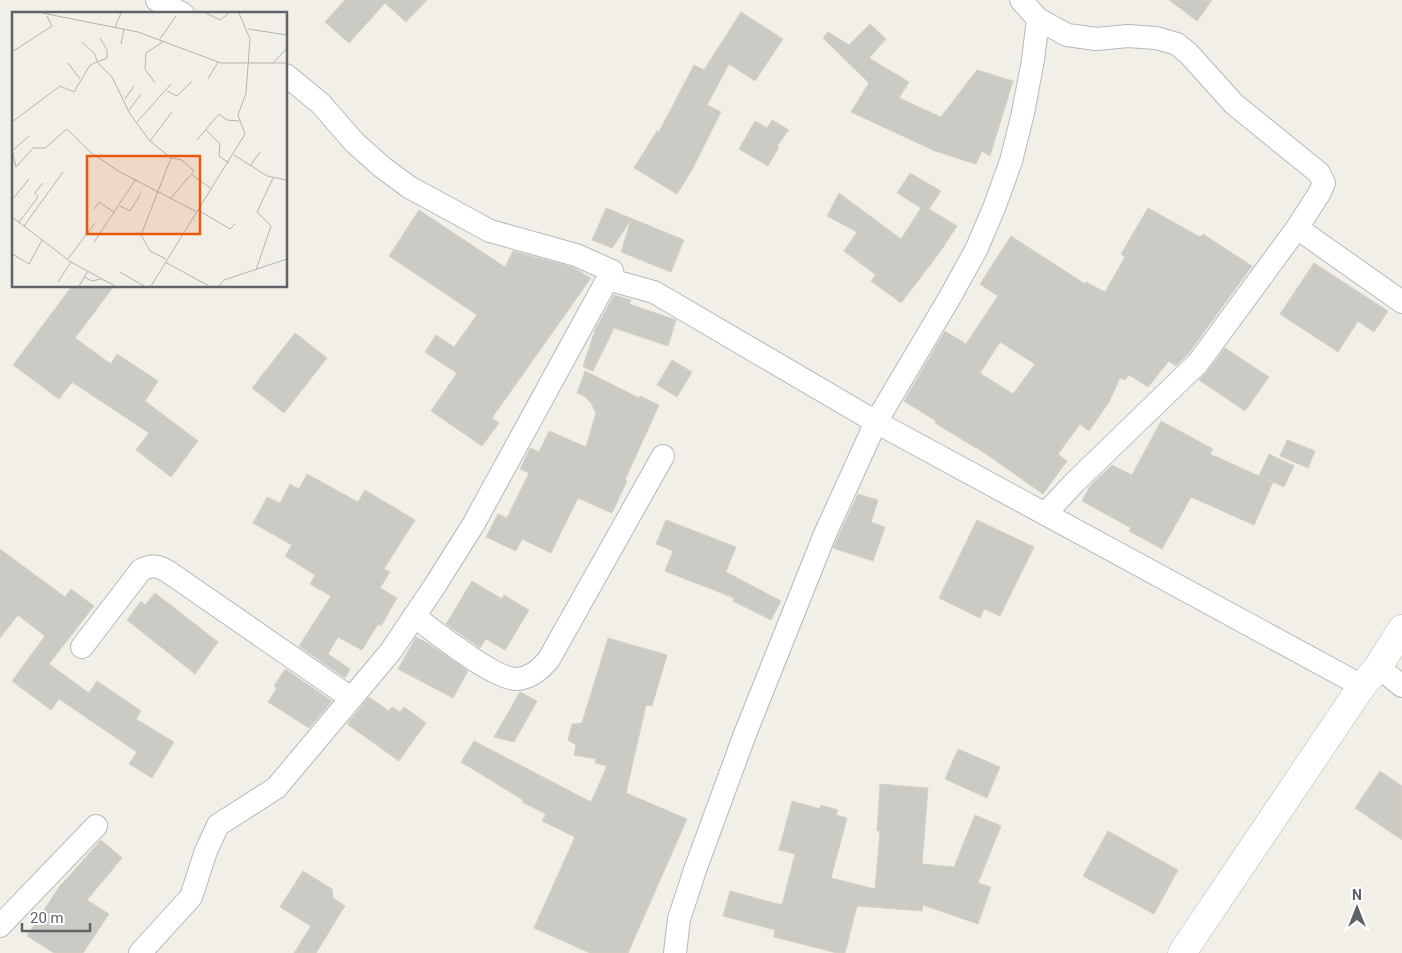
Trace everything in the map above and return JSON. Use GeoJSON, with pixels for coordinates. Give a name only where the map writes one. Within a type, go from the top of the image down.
{"type":"FeatureCollection","features":[{"type":"Feature","properties":{"kind":"street"},"geometry":{"type":"LineString","coordinates":[[157,0],[179,12]]}},
{"type":"Feature","properties":{"kind":"street"},"geometry":{"type":"LineString","coordinates":[[1021,0],[1038,20],[1068,35],[1096,39],[1128,36],[1156,38],[1177,44],[1189,54],[1234,104],[1320,173],[1323,178],[1322,189],[1297,228],[1198,363],[1075,482],[1045,514]]}},
{"type":"Feature","properties":{"kind":"street"},"geometry":{"type":"LineString","coordinates":[[675,953],[679,919],[746,734],[825,534],[876,422],[976,250],[994,208],[1010,161],[1023,113],[1038,20]]}},
{"type":"Feature","properties":{"kind":"street"},"geometry":{"type":"LineString","coordinates":[[288,77],[320,104],[354,142],[382,167],[416,191],[490,231],[576,255],[612,271]]}},
{"type":"Feature","properties":{"kind":"street"},"geometry":{"type":"LineString","coordinates":[[1297,228],[1402,302]]}},
{"type":"Feature","properties":{"kind":"street"},"geometry":{"type":"LineString","coordinates":[[612,271],[614,281],[654,292],[876,422],[1045,514],[1370,676],[1402,686]]}},
{"type":"Feature","properties":{"kind":"street"},"geometry":{"type":"LineString","coordinates":[[140,953],[191,897],[206,851],[218,825],[276,788],[391,651],[473,525],[612,271]]}},
{"type":"Feature","properties":{"kind":"street"},"geometry":{"type":"LineString","coordinates":[[414,616],[502,675],[516,679],[529,677],[542,668],[550,659],[663,456]]}},
{"type":"Feature","properties":{"kind":"street"},"geometry":{"type":"LineString","coordinates":[[82,647],[141,570],[155,566],[170,573],[351,698]]}},
{"type":"Feature","properties":{"kind":"street"},"geometry":{"type":"LineString","coordinates":[[1182,953],[1402,629]]}},
{"type":"Feature","properties":{"kind":"street"},"geometry":{"type":"LineString","coordinates":[[0,926],[96,826]]}},
{"type":"Feature","properties":{"kind":"building"},"geometry":{"type":"Polygon","coordinates":[[[345,0],[427,0],[406,22],[385,3],[349,43],[325,22],[345,0]]]}},
{"type":"Feature","properties":{"kind":"building"},"geometry":{"type":"Polygon","coordinates":[[[1169,0],[1212,0],[1197,21],[1169,0]]]}},
{"type":"Feature","properties":{"kind":"building"},"geometry":{"type":"Polygon","coordinates":[[[741,12],[783,39],[755,81],[729,64],[707,105],[721,112],[692,170],[677,194],[634,168],[657,131],[659,132],[694,65],[704,70],[741,12]]]}},
{"type":"Feature","properties":{"kind":"building"},"geometry":{"type":"Polygon","coordinates":[[[870,24],[886,39],[869,58],[909,82],[899,98],[941,117],[977,70],[1013,81],[990,156],[982,151],[976,164],[935,151],[851,112],[869,83],[823,38],[828,32],[849,45],[870,24]]]}},
{"type":"Feature","properties":{"kind":"building"},"geometry":{"type":"Polygon","coordinates":[[[772,120],[789,130],[777,146],[779,147],[768,166],[739,149],[755,121],[767,128],[772,120]]]}},
{"type":"Feature","properties":{"kind":"building"},"geometry":{"type":"Polygon","coordinates":[[[910,173],[941,191],[929,209],[957,226],[940,252],[901,303],[871,281],[876,275],[844,251],[857,232],[827,216],[839,193],[901,239],[921,208],[897,193],[910,173]]]}},
{"type":"Feature","properties":{"kind":"building"},"geometry":{"type":"Polygon","coordinates":[[[606,208],[684,240],[671,272],[621,252],[631,220],[612,248],[592,240],[606,208]]]}},
{"type":"Feature","properties":{"kind":"building"},"geometry":{"type":"Polygon","coordinates":[[[1148,208],[1200,237],[1203,234],[1252,266],[1188,354],[1176,366],[1169,361],[1148,387],[1129,375],[1125,380],[1120,378],[1109,402],[1089,431],[1080,424],[1058,454],[1067,461],[1043,494],[976,447],[935,423],[936,421],[904,401],[945,331],[966,344],[998,296],[980,284],[1011,236],[1085,284],[1086,282],[1105,292],[1125,257],[1121,254],[1148,208]],[[1000,342],[980,373],[1013,394],[1035,364],[1000,342]]]}},
{"type":"Feature","properties":{"kind":"building"},"geometry":{"type":"Polygon","coordinates":[[[419,210],[505,267],[513,251],[572,267],[591,278],[492,418],[499,423],[482,446],[431,411],[457,373],[425,352],[436,335],[454,347],[477,315],[389,256],[419,210]]]}},
{"type":"Feature","properties":{"kind":"building"},"geometry":{"type":"Polygon","coordinates":[[[1314,263],[1388,311],[1374,332],[1358,321],[1338,352],[1280,314],[1314,263]]]}},
{"type":"Feature","properties":{"kind":"building"},"geometry":{"type":"Polygon","coordinates":[[[71,288],[112,288],[75,338],[111,364],[117,354],[158,381],[145,401],[198,441],[171,477],[136,450],[149,433],[72,382],[59,399],[13,365],[71,288]]]}},
{"type":"Feature","properties":{"kind":"building"},"geometry":{"type":"Polygon","coordinates":[[[614,295],[631,300],[629,304],[676,320],[668,346],[614,328],[593,371],[583,367],[595,330],[614,295]]]}},
{"type":"Feature","properties":{"kind":"building"},"geometry":{"type":"Polygon","coordinates":[[[295,333],[327,358],[284,413],[252,388],[295,333]]]}},
{"type":"Feature","properties":{"kind":"building"},"geometry":{"type":"Polygon","coordinates":[[[1225,348],[1269,377],[1245,411],[1199,380],[1225,348]]]}},
{"type":"Feature","properties":{"kind":"building"},"geometry":{"type":"Polygon","coordinates":[[[672,360],[692,372],[677,397],[657,385],[672,360]]]}},
{"type":"Feature","properties":{"kind":"building"},"geometry":{"type":"Polygon","coordinates":[[[585,371],[639,398],[640,396],[659,405],[612,513],[578,498],[551,553],[522,539],[516,551],[486,537],[498,514],[507,518],[529,473],[520,469],[530,448],[539,452],[549,431],[586,447],[596,413],[591,403],[584,396],[577,393],[585,371]]]}},
{"type":"Feature","properties":{"kind":"building"},"geometry":{"type":"Polygon","coordinates":[[[1161,421],[1213,449],[1210,454],[1259,476],[1269,454],[1294,466],[1284,487],[1260,476],[1273,482],[1254,525],[1191,497],[1162,549],[1129,531],[1131,528],[1082,501],[1090,486],[1112,465],[1132,475],[1161,421]]]}},
{"type":"Feature","properties":{"kind":"building"},"geometry":{"type":"Polygon","coordinates":[[[1287,440],[1315,451],[1308,468],[1280,456],[1287,440]]]}},
{"type":"Feature","properties":{"kind":"building"},"geometry":{"type":"Polygon","coordinates":[[[307,474],[358,502],[365,490],[415,520],[384,569],[390,572],[380,588],[397,598],[381,626],[378,624],[362,650],[338,637],[328,654],[350,669],[345,678],[299,646],[331,596],[310,584],[315,575],[285,556],[292,545],[253,523],[267,497],[280,503],[290,484],[299,489],[307,474]]]}},
{"type":"Feature","properties":{"kind":"building"},"geometry":{"type":"Polygon","coordinates":[[[858,494],[878,500],[871,522],[885,527],[873,561],[833,548],[858,494]]]}},
{"type":"Feature","properties":{"kind":"building"},"geometry":{"type":"Polygon","coordinates":[[[666,520],[736,547],[726,572],[781,601],[771,620],[733,601],[734,598],[665,571],[673,551],[656,544],[666,520]]]}},
{"type":"Feature","properties":{"kind":"building"},"geometry":{"type":"Polygon","coordinates":[[[977,520],[1034,547],[1000,616],[984,609],[980,618],[939,598],[977,520]]]}},
{"type":"Feature","properties":{"kind":"building"},"geometry":{"type":"Polygon","coordinates":[[[0,549],[65,597],[71,589],[94,606],[49,664],[89,693],[97,681],[141,711],[136,719],[174,742],[152,778],[129,764],[137,752],[59,699],[51,710],[12,681],[45,636],[18,615],[0,638],[0,549]]]}},
{"type":"Feature","properties":{"kind":"building"},"geometry":{"type":"Polygon","coordinates":[[[472,581],[502,599],[504,595],[529,610],[505,650],[486,639],[480,648],[446,624],[472,581]]]}},
{"type":"Feature","properties":{"kind":"building"},"geometry":{"type":"Polygon","coordinates":[[[155,593],[218,642],[195,674],[127,620],[141,601],[145,605],[155,593]]]}},
{"type":"Feature","properties":{"kind":"building"},"geometry":{"type":"Polygon","coordinates":[[[416,637],[468,671],[453,698],[398,669],[416,637]]]}},
{"type":"Feature","properties":{"kind":"building"},"geometry":{"type":"Polygon","coordinates":[[[608,638],[667,655],[652,706],[646,705],[626,793],[687,819],[628,953],[590,953],[534,928],[575,837],[542,821],[546,814],[522,802],[523,800],[461,762],[474,741],[591,802],[607,766],[595,763],[596,759],[574,755],[576,745],[568,740],[572,724],[582,723],[608,638]]]}},
{"type":"Feature","properties":{"kind":"building"},"geometry":{"type":"Polygon","coordinates":[[[285,669],[332,701],[309,728],[268,702],[277,688],[274,686],[285,669]]]}},
{"type":"Feature","properties":{"kind":"building"},"geometry":{"type":"Polygon","coordinates":[[[520,692],[537,701],[514,742],[494,737],[520,692]]]}},
{"type":"Feature","properties":{"kind":"building"},"geometry":{"type":"Polygon","coordinates":[[[369,697],[389,711],[392,707],[400,712],[404,707],[426,723],[399,761],[347,724],[369,697]]]}},
{"type":"Feature","properties":{"kind":"building"},"geometry":{"type":"Polygon","coordinates":[[[958,749],[1000,767],[987,798],[945,779],[958,749]]]}},
{"type":"Feature","properties":{"kind":"building"},"geometry":{"type":"Polygon","coordinates":[[[1380,771],[1402,786],[1402,840],[1355,808],[1380,771]]]}},
{"type":"Feature","properties":{"kind":"building"},"geometry":{"type":"Polygon","coordinates":[[[880,784],[928,788],[922,864],[954,867],[975,815],[1001,826],[978,883],[991,887],[978,924],[923,905],[922,911],[857,906],[845,953],[837,953],[774,937],[775,930],[723,916],[730,891],[782,905],[795,854],[779,850],[792,801],[820,809],[821,805],[838,810],[836,815],[847,818],[831,878],[875,889],[880,831],[877,831],[880,784]]]}},
{"type":"Feature","properties":{"kind":"building"},"geometry":{"type":"Polygon","coordinates":[[[1108,831],[1178,870],[1154,914],[1083,876],[1108,831]]]}},
{"type":"Feature","properties":{"kind":"building"},"geometry":{"type":"Polygon","coordinates":[[[101,840],[122,858],[87,900],[109,914],[83,953],[54,953],[27,936],[61,884],[101,840]]]}},
{"type":"Feature","properties":{"kind":"building"},"geometry":{"type":"Polygon","coordinates":[[[303,871],[332,889],[333,898],[345,906],[316,953],[294,953],[311,926],[280,907],[303,871]]]}}]}
